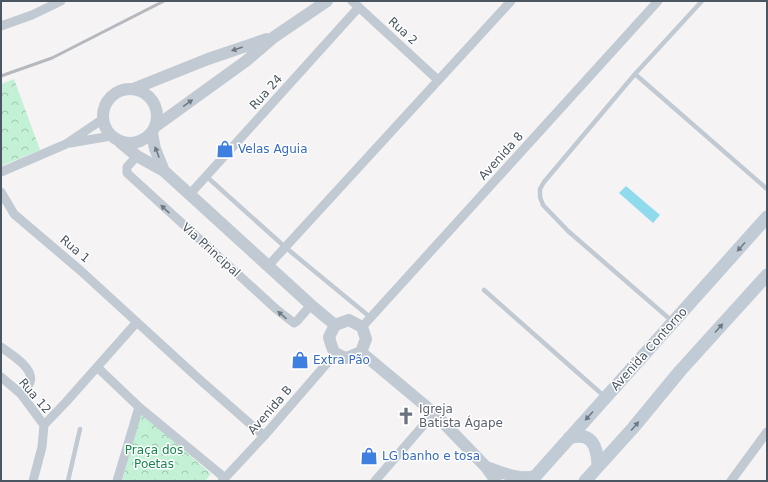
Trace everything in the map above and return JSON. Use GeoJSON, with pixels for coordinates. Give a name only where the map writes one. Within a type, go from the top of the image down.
{"type":"FeatureCollection","features":[{"type":"Feature","properties":{"kind":"main road","name":"Avenida Contorno"},"geometry":{"type":"LineString","coordinates":[[533,478],[767,217]]}},
{"type":"Feature","properties":{"kind":"main road"},"geometry":{"type":"LineString","coordinates":[[585,481],[633,428],[680,371],[767,275]]}},
{"type":"Feature","properties":{"kind":"main road"},"geometry":{"type":"LineString","coordinates":[[569,438],[580,436],[591,441],[596,447],[598,465]]}},
{"type":"Feature","properties":{"kind":"street"},"geometry":{"type":"LineString","coordinates":[[1,26],[32,15],[61,1]]}},
{"type":"Feature","properties":{"kind":"street"},"geometry":{"type":"LineString","coordinates":[[66,144],[116,139],[130,144],[140,142],[148,137],[154,129],[246,60],[274,37],[327,1]]}},
{"type":"Feature","properties":{"kind":"street"},"geometry":{"type":"LineString","coordinates":[[268,266],[511,1]]}},
{"type":"Feature","properties":{"kind":"street","name":"Avenida 8"},"geometry":{"type":"LineString","coordinates":[[362,327],[658,1]]}},
{"type":"Feature","properties":{"kind":"street","name":"Rua 2"},"geometry":{"type":"LineString","coordinates":[[355,4],[438,80]]}},
{"type":"Feature","properties":{"kind":"street","name":"Rua 24"},"geometry":{"type":"LineString","coordinates":[[190,194],[355,4]]}},
{"type":"Feature","properties":{"kind":"street"},"geometry":{"type":"LineString","coordinates":[[274,37],[208,59],[133,89],[116,93],[108,100],[104,108],[103,118],[106,128],[116,139],[137,156],[164,171],[310,305],[335,325]]}},
{"type":"Feature","properties":{"kind":"street"},"geometry":{"type":"LineString","coordinates":[[133,89],[145,94],[152,100],[156,109],[154,129],[156,149],[164,171]]}},
{"type":"Feature","properties":{"kind":"street"},"geometry":{"type":"LineString","coordinates":[[1,172],[66,144],[103,118]]}},
{"type":"Feature","properties":{"kind":"street","name":"Via Principal"},"geometry":{"type":"LineString","coordinates":[[137,156],[127,167],[127,173],[292,323],[297,321],[310,305]]}},
{"type":"Feature","properties":{"kind":"street","name":"Rua 1"},"geometry":{"type":"LineString","coordinates":[[1,192],[14,214],[82,271],[264,436]]}},
{"type":"Feature","properties":{"kind":"street"},"geometry":{"type":"LineString","coordinates":[[349,320],[362,327],[366,340],[361,352],[346,358],[335,354],[332,350],[329,337],[335,325],[349,320]]}},
{"type":"Feature","properties":{"kind":"street"},"geometry":{"type":"LineString","coordinates":[[44,425],[137,322]]}},
{"type":"Feature","properties":{"kind":"street"},"geometry":{"type":"LineString","coordinates":[[1,347],[24,365],[31,374],[30,384],[20,394]]}},
{"type":"Feature","properties":{"kind":"street"},"geometry":{"type":"LineString","coordinates":[[361,352],[434,413],[486,467],[496,481]]}},
{"type":"Feature","properties":{"kind":"street","name":"Avenida B"},"geometry":{"type":"LineString","coordinates":[[223,480],[264,436],[335,354]]}},
{"type":"Feature","properties":{"kind":"street"},"geometry":{"type":"LineString","coordinates":[[97,367],[139,407],[223,480]]}},
{"type":"Feature","properties":{"kind":"street","name":"Rua 12"},"geometry":{"type":"LineString","coordinates":[[1,377],[20,394],[44,425],[42,447],[33,481]]}},
{"type":"Feature","properties":{"kind":"street"},"geometry":{"type":"LineString","coordinates":[[117,481],[139,407]]}},
{"type":"Feature","properties":{"kind":"street"},"geometry":{"type":"LineString","coordinates":[[375,481],[434,413]]}},
{"type":"Feature","properties":{"kind":"street"},"geometry":{"type":"LineString","coordinates":[[731,481],[767,432]]}},
{"type":"Feature","properties":{"kind":"street"},"geometry":{"type":"LineString","coordinates":[[486,467],[512,477],[533,478]]}},
{"type":"Feature","properties":{"kind":"lane"},"geometry":{"type":"LineString","coordinates":[[673,322],[568,231],[543,205],[540,197],[540,189],[544,182],[635,74],[702,1]]}},
{"type":"Feature","properties":{"kind":"lane"},"geometry":{"type":"LineString","coordinates":[[635,74],[767,189]]}},
{"type":"Feature","properties":{"kind":"lane"},"geometry":{"type":"LineString","coordinates":[[206,176],[286,247],[370,317]]}},
{"type":"Feature","properties":{"kind":"lane"},"geometry":{"type":"LineString","coordinates":[[484,290],[606,397]]}},
{"type":"Feature","properties":{"kind":"lane"},"geometry":{"type":"LineString","coordinates":[[68,481],[80,429]]}},
{"type":"Feature","properties":{"kind":"green space"},"geometry":{"type":"Polygon","coordinates":[[[14,79],[40,150],[1,166],[1,84],[14,79]]]}},
{"type":"Feature","properties":{"kind":"green space","name":"Praça dos Poetas"},"geometry":{"type":"Polygon","coordinates":[[[141,413],[211,474],[205,481],[122,481],[141,413]]]}},
{"type":"Feature","properties":{"kind":"water"},"geometry":{"type":"Polygon","coordinates":[[[626,186],[660,215],[653,223],[619,193],[626,186]]]}},
{"type":"Feature","properties":{"kind":"railway"},"geometry":{"type":"LineString","coordinates":[[1,76],[52,58],[164,1]]}},
{"type":"Feature","properties":{"kind":"place","name":"Velas Aguia"},"geometry":{"type":"Point","coordinates":[225,149]}},
{"type":"Feature","properties":{"kind":"place","name":"Extra Pão"},"geometry":{"type":"Point","coordinates":[300,360]}},
{"type":"Feature","properties":{"kind":"place","name":"Igreja Batista Ágape"},"geometry":{"type":"Point","coordinates":[406,416]}},
{"type":"Feature","properties":{"kind":"place","name":"LG banho e tosa"},"geometry":{"type":"Point","coordinates":[369,456]}}]}
